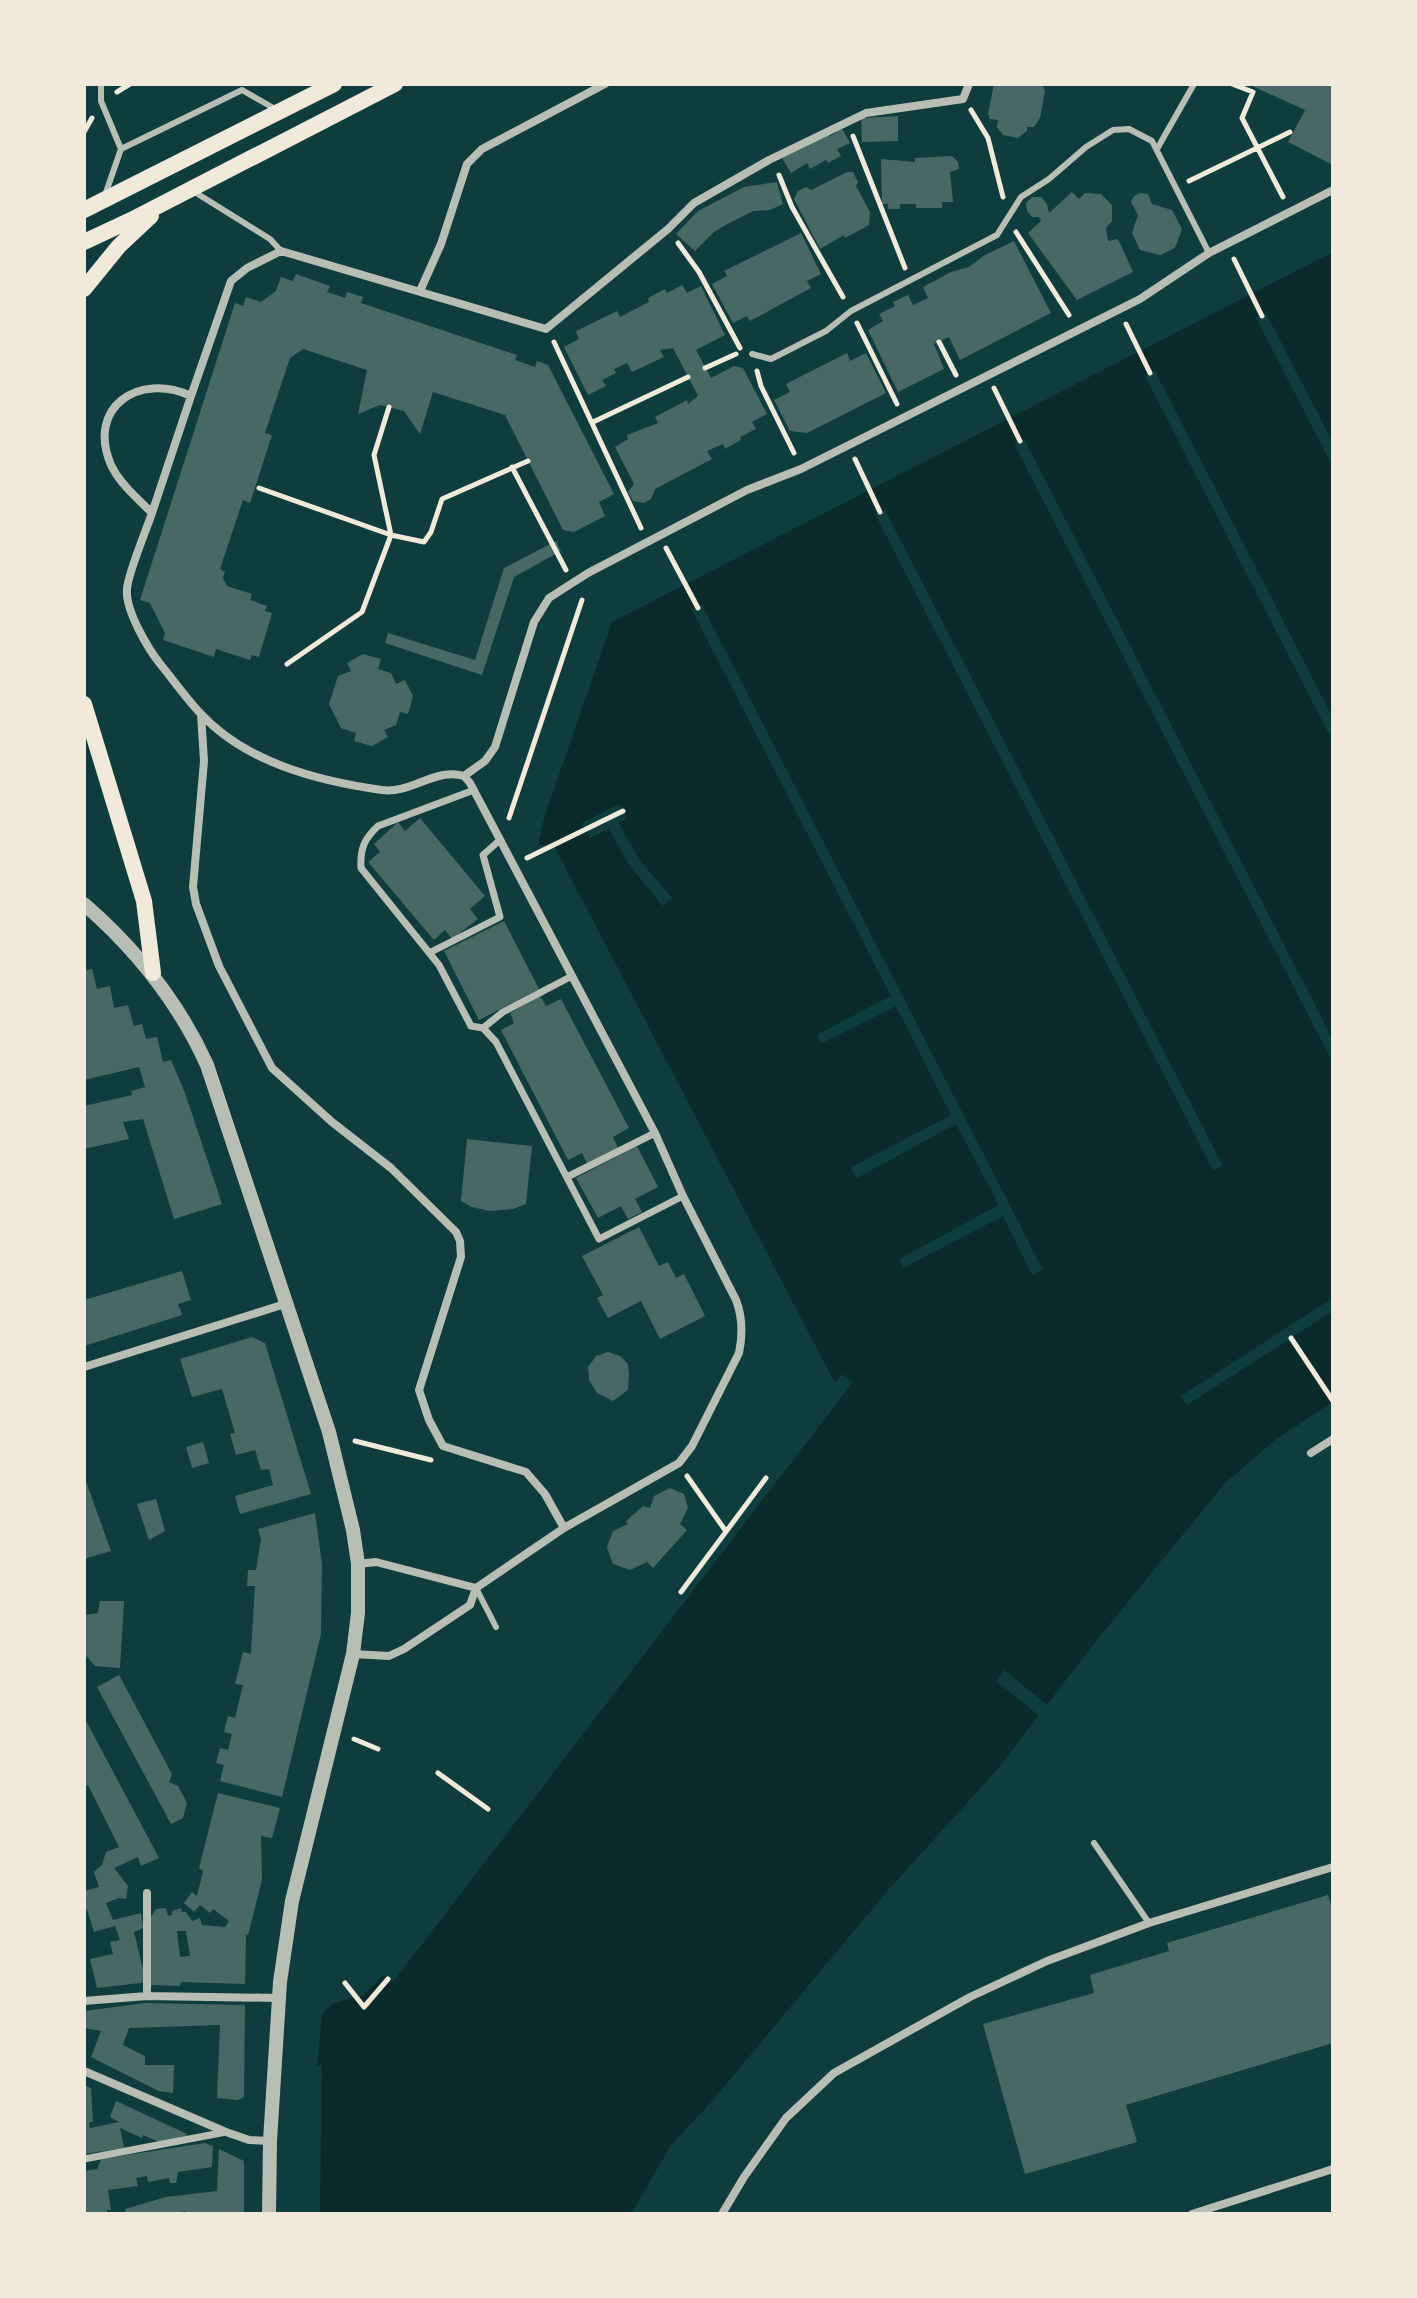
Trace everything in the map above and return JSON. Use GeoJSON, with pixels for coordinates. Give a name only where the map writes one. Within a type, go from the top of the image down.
{"type":"FeatureCollection","features":[{"type":"Feature","properties":{"kind":"main road"},"geometry":{"type":"LineString","coordinates":[[84,210],[334,84]]}},
{"type":"Feature","properties":{"kind":"main road"},"geometry":{"type":"LineString","coordinates":[[84,242],[395,84]]}},
{"type":"Feature","properties":{"kind":"main road"},"geometry":{"type":"LineString","coordinates":[[84,289],[119,246],[167,202]]}},
{"type":"Feature","properties":{"kind":"main road"},"geometry":{"type":"LineString","coordinates":[[84,704],[144,901],[153,973]]}},
{"type":"Feature","properties":{"kind":"street"},"geometry":{"type":"LineString","coordinates":[[420,291],[441,244],[467,164],[482,149],[605,84]]}},
{"type":"Feature","properties":{"kind":"street"},"geometry":{"type":"LineString","coordinates":[[353,1654],[389,1656],[404,1649],[470,1605],[476,1588],[564,1528],[679,1463],[692,1446],[739,1353],[741,1314],[655,1133],[464,776],[454,773],[399,791],[383,790],[300,772],[240,747],[201,714],[150,651],[138,630],[126,589],[231,281],[247,268],[281,251],[546,329],[668,229],[694,203],[769,160],[866,113],[963,99],[969,84]]}},
{"type":"Feature","properties":{"kind":"street"},"geometry":{"type":"LineString","coordinates":[[464,776],[485,761],[495,747],[534,622],[542,606],[557,590],[747,490],[801,469],[903,415],[1140,299],[1209,253],[1333,190]]}},
{"type":"Feature","properties":{"kind":"street"},"geometry":{"type":"LineString","coordinates":[[152,513],[123,484],[111,464],[104,423],[116,405],[139,390],[157,386],[191,396]]}},
{"type":"Feature","properties":{"kind":"street"},"geometry":{"type":"LineString","coordinates":[[201,714],[204,761],[193,887],[196,904],[219,966],[272,1068],[413,1188],[456,1232],[461,1257],[419,1390],[429,1420],[443,1446],[526,1472],[545,1494],[564,1528]]}},
{"type":"Feature","properties":{"kind":"street"},"geometry":{"type":"LineString","coordinates":[[474,790],[378,826],[368,836],[360,852],[361,868],[439,965],[471,1026],[483,1028],[496,1042],[599,1239],[683,1196]]}},
{"type":"Feature","properties":{"kind":"street"},"geometry":{"type":"LineString","coordinates":[[429,953],[500,917],[483,855],[499,837]]}},
{"type":"Feature","properties":{"kind":"street"},"geometry":{"type":"LineString","coordinates":[[84,904],[153,973],[186,1022],[207,1065],[329,1432],[353,1530],[358,1564],[358,1613],[353,1654],[292,1901],[279,1998],[269,2214]]}},
{"type":"Feature","properties":{"kind":"street"},"geometry":{"type":"LineString","coordinates":[[483,1028],[503,1012],[572,976]]}},
{"type":"Feature","properties":{"kind":"street"},"geometry":{"type":"LineString","coordinates":[[567,1177],[655,1133]]}},
{"type":"Feature","properties":{"kind":"street"},"geometry":{"type":"LineString","coordinates":[[84,1367],[285,1304]]}},
{"type":"Feature","properties":{"kind":"street"},"geometry":{"type":"LineString","coordinates":[[1311,1453],[1333,1439]]}},
{"type":"Feature","properties":{"kind":"street"},"geometry":{"type":"LineString","coordinates":[[358,1564],[376,1562],[476,1588]]}},
{"type":"Feature","properties":{"kind":"street"},"geometry":{"type":"LineString","coordinates":[[722,2214],[786,2118],[834,2073],[970,1997],[1047,1961],[1149,1923],[1333,1867]]}},
{"type":"Feature","properties":{"kind":"street"},"geometry":{"type":"LineString","coordinates":[[147,1893],[147,1996]]}},
{"type":"Feature","properties":{"kind":"street"},"geometry":{"type":"LineString","coordinates":[[84,2001],[147,1996],[279,1998]]}},
{"type":"Feature","properties":{"kind":"street"},"geometry":{"type":"LineString","coordinates":[[84,2071],[226,2132],[249,2140],[270,2141]]}},
{"type":"Feature","properties":{"kind":"street"},"geometry":{"type":"LineString","coordinates":[[84,2159],[226,2132]]}},
{"type":"Feature","properties":{"kind":"street"},"geometry":{"type":"LineString","coordinates":[[1192,2214],[1222,2210],[1333,2169]]}},
{"type":"Feature","properties":{"kind":"lane"},"geometry":{"type":"LineString","coordinates":[[101,84],[101,101],[121,149],[102,201]]}},
{"type":"Feature","properties":{"kind":"lane"},"geometry":{"type":"LineString","coordinates":[[1157,149],[1194,84]]}},
{"type":"Feature","properties":{"kind":"lane"},"geometry":{"type":"LineString","coordinates":[[121,149],[242,90],[280,112]]}},
{"type":"Feature","properties":{"kind":"lane"},"geometry":{"type":"LineString","coordinates":[[752,354],[771,359],[826,331],[851,311],[909,279],[997,235],[1021,197],[1049,179],[1086,147],[1113,130],[1122,128],[1140,132],[1152,141],[1209,253]]}},
{"type":"Feature","properties":{"kind":"lane"},"geometry":{"type":"LineString","coordinates":[[190,190],[270,239],[281,251]]}},
{"type":"Feature","properties":{"kind":"lane"},"geometry":{"type":"LineString","coordinates":[[476,1588],[496,1627]]}},
{"type":"Feature","properties":{"kind":"lane"},"geometry":{"type":"LineString","coordinates":[[1094,1843],[1149,1923]]}},
{"type":"Feature","properties":{"kind":"path"},"geometry":{"type":"LineString","coordinates":[[1232,84],[1253,92],[1242,118],[1290,211]]}},
{"type":"Feature","properties":{"kind":"path"},"geometry":{"type":"LineString","coordinates":[[963,99],[988,138],[1008,219],[1078,330]]}},
{"type":"Feature","properties":{"kind":"path"},"geometry":{"type":"LineString","coordinates":[[847,122],[909,279]]}},
{"type":"Feature","properties":{"kind":"path"},"geometry":{"type":"LineString","coordinates":[[1177,187],[1290,132]]}},
{"type":"Feature","properties":{"kind":"path"},"geometry":{"type":"LineString","coordinates":[[769,160],[781,177],[792,207],[851,311],[903,415]]}},
{"type":"Feature","properties":{"kind":"path"},"geometry":{"type":"LineString","coordinates":[[668,229],[699,272],[742,352],[705,368]]}},
{"type":"Feature","properties":{"kind":"path"},"geometry":{"type":"LineString","coordinates":[[1224,257],[1231,253]]}},
{"type":"Feature","properties":{"kind":"path"},"geometry":{"type":"LineString","coordinates":[[1242,276],[1262,316]]}},
{"type":"Feature","properties":{"kind":"path"},"geometry":{"type":"LineString","coordinates":[[546,329],[561,353],[647,540]]}},
{"type":"Feature","properties":{"kind":"path"},"geometry":{"type":"LineString","coordinates":[[1133,338],[1150,373]]}},
{"type":"Feature","properties":{"kind":"path"},"geometry":{"type":"LineString","coordinates":[[939,342],[961,387]]}},
{"type":"Feature","properties":{"kind":"path"},"geometry":{"type":"LineString","coordinates":[[752,354],[761,386],[801,469]]}},
{"type":"Feature","properties":{"kind":"path"},"geometry":{"type":"LineString","coordinates":[[593,422],[688,377]]}},
{"type":"Feature","properties":{"kind":"path"},"geometry":{"type":"LineString","coordinates":[[1003,406],[1020,441]]}},
{"type":"Feature","properties":{"kind":"path"},"geometry":{"type":"LineString","coordinates":[[287,664],[362,612],[391,535],[374,455],[389,407]]}},
{"type":"Feature","properties":{"kind":"path"},"geometry":{"type":"LineString","coordinates":[[259,488],[391,535],[424,542],[431,532],[442,499],[528,461]]}},
{"type":"Feature","properties":{"kind":"path"},"geometry":{"type":"LineString","coordinates":[[512,467],[572,582]]}},
{"type":"Feature","properties":{"kind":"path"},"geometry":{"type":"LineString","coordinates":[[864,476],[880,512]]}},
{"type":"Feature","properties":{"kind":"path"},"geometry":{"type":"LineString","coordinates":[[653,554],[679,541]]}},
{"type":"Feature","properties":{"kind":"path"},"geometry":{"type":"LineString","coordinates":[[676,564],[698,608]]}},
{"type":"Feature","properties":{"kind":"path"},"geometry":{"type":"LineString","coordinates":[[499,837],[507,825],[578,605],[584,595]]}},
{"type":"Feature","properties":{"kind":"path"},"geometry":{"type":"LineString","coordinates":[[533,855],[623,811]]}},
{"type":"Feature","properties":{"kind":"path"},"geometry":{"type":"LineString","coordinates":[[1291,1338],[1333,1401]]}},
{"type":"Feature","properties":{"kind":"path"},"geometry":{"type":"LineString","coordinates":[[355,1441],[432,1460]]}},
{"type":"Feature","properties":{"kind":"path"},"geometry":{"type":"LineString","coordinates":[[679,1463],[725,1530]]}},
{"type":"Feature","properties":{"kind":"path"},"geometry":{"type":"LineString","coordinates":[[681,1592],[766,1478]]}},
{"type":"Feature","properties":{"kind":"path"},"geometry":{"type":"LineString","coordinates":[[354,1739],[378,1749]]}},
{"type":"Feature","properties":{"kind":"path"},"geometry":{"type":"LineString","coordinates":[[438,1773],[488,1809]]}},
{"type":"Feature","properties":{"kind":"path"},"geometry":{"type":"LineString","coordinates":[[345,1983],[364,2007],[388,1979]]}},
{"type":"Feature","properties":{"kind":"water"},"geometry":{"type":"Polygon","coordinates":[[[1333,252],[1333,1402],[1276,1439],[1225,1483],[1096,1641],[996,1771],[889,1889],[712,2101],[671,2145],[631,2214],[320,2214],[322,2065],[317,2066],[322,2014],[333,2003],[362,1996],[383,1975],[835,1383],[554,846],[538,845],[545,815],[612,622],[1333,252]]]}},
{"type":"Feature","properties":{"kind":"pier"},"geometry":{"type":"Polygon","coordinates":[[[1266,313],[1333,443],[1333,467],[1256,318],[1266,313]]]}},
{"type":"Feature","properties":{"kind":"pier"},"geometry":{"type":"Polygon","coordinates":[[[1155,371],[1333,718],[1333,742],[1145,376],[1155,371]]]}},
{"type":"Feature","properties":{"kind":"pier"},"geometry":{"type":"Polygon","coordinates":[[[1024,439],[1333,1040],[1333,1063],[1014,444],[1024,439]]]}},
{"type":"Feature","properties":{"kind":"pier"},"geometry":{"type":"Polygon","coordinates":[[[885,510],[1223,1166],[1213,1170],[875,514],[885,510]]]}},
{"type":"Feature","properties":{"kind":"pier"},"geometry":{"type":"Polygon","coordinates":[[[702,605],[1043,1270],[1032,1275],[1003,1216],[903,1268],[899,1259],[999,1205],[956,1124],[857,1178],[850,1168],[951,1115],[896,1006],[822,1043],[818,1039],[818,1034],[891,996],[692,610],[702,605]]]}},
{"type":"Feature","properties":{"kind":"pier"},"geometry":{"type":"Polygon","coordinates":[[[619,804],[627,818],[619,823],[639,859],[672,898],[663,906],[629,865],[609,829],[590,838],[582,823],[619,804]]]}},
{"type":"Feature","properties":{"kind":"pier"},"geometry":{"type":"Polygon","coordinates":[[[1333,1298],[1333,1311],[1187,1405],[1181,1396],[1333,1298]]]}},
{"type":"Feature","properties":{"kind":"pier"},"geometry":{"type":"Polygon","coordinates":[[[842,1374],[853,1382],[393,1982],[383,1975],[842,1374]]]}},
{"type":"Feature","properties":{"kind":"pier"},"geometry":{"type":"Polygon","coordinates":[[[1004,1670],[1050,1707],[1042,1718],[996,1681],[1004,1670]]]}},
{"type":"Feature","properties":{"kind":"building"},"geometry":{"type":"Polygon","coordinates":[[[994,84],[1043,86],[1045,91],[1040,118],[1034,127],[1027,127],[1027,131],[1018,138],[1003,135],[997,127],[998,120],[990,119],[988,114],[994,84]]]}},
{"type":"Feature","properties":{"kind":"building"},"geometry":{"type":"Polygon","coordinates":[[[1248,84],[1333,84],[1331,164],[1288,142],[1305,110],[1248,84]]]}},
{"type":"Feature","properties":{"kind":"building"},"geometry":{"type":"Polygon","coordinates":[[[898,116],[898,141],[862,142],[861,118],[898,116]]]}},
{"type":"Feature","properties":{"kind":"building"},"geometry":{"type":"Polygon","coordinates":[[[842,129],[850,143],[837,149],[841,156],[810,169],[807,163],[791,173],[782,158],[842,129]]]}},
{"type":"Feature","properties":{"kind":"building"},"geometry":{"type":"Polygon","coordinates":[[[952,156],[958,162],[959,169],[950,172],[953,202],[942,202],[942,208],[916,208],[916,204],[900,204],[900,209],[888,209],[888,204],[882,204],[881,159],[915,162],[915,158],[952,156]]]}},
{"type":"Feature","properties":{"kind":"building"},"geometry":{"type":"Polygon","coordinates":[[[853,172],[858,182],[856,186],[870,212],[869,225],[820,249],[794,199],[798,191],[806,187],[811,190],[853,172]]]}},
{"type":"Feature","properties":{"kind":"building"},"geometry":{"type":"Polygon","coordinates":[[[777,182],[783,204],[770,210],[753,211],[731,222],[714,232],[695,251],[676,234],[698,211],[744,187],[777,182]]]}},
{"type":"Feature","properties":{"kind":"building"},"geometry":{"type":"Polygon","coordinates":[[[1072,192],[1079,199],[1085,193],[1101,194],[1112,205],[1112,221],[1106,228],[1108,241],[1118,239],[1133,272],[1077,300],[1028,233],[1041,221],[1027,211],[1026,203],[1032,197],[1041,197],[1049,213],[1072,192]]]}},
{"type":"Feature","properties":{"kind":"building"},"geometry":{"type":"Polygon","coordinates":[[[1140,193],[1148,194],[1152,204],[1172,210],[1182,229],[1175,248],[1160,255],[1140,250],[1132,233],[1138,215],[1131,202],[1140,193]]]}},
{"type":"Feature","properties":{"kind":"building"},"geometry":{"type":"Polygon","coordinates":[[[801,233],[821,274],[807,281],[811,288],[750,321],[747,316],[733,323],[712,284],[727,276],[724,271],[801,233]]]}},
{"type":"Feature","properties":{"kind":"building"},"geometry":{"type":"Polygon","coordinates":[[[1014,241],[1051,313],[960,360],[949,337],[934,344],[944,369],[898,392],[868,330],[883,321],[879,314],[908,295],[913,305],[928,298],[923,287],[951,272],[969,267],[1014,241]]]}},
{"type":"Feature","properties":{"kind":"building"},"geometry":{"type":"Polygon","coordinates":[[[296,274],[330,286],[327,292],[345,298],[347,292],[363,297],[361,303],[517,355],[515,360],[535,367],[537,361],[548,365],[614,494],[599,502],[605,516],[574,532],[563,530],[505,415],[433,392],[420,434],[404,411],[380,405],[358,414],[367,370],[303,349],[290,358],[265,433],[272,435],[250,503],[243,500],[220,569],[225,572],[223,578],[227,586],[252,594],[250,600],[267,606],[265,611],[272,613],[259,657],[252,655],[250,660],[216,649],[214,657],[163,640],[165,633],[150,603],[140,600],[235,303],[243,306],[246,297],[261,302],[276,291],[281,277],[293,281],[296,274]]]}},
{"type":"Feature","properties":{"kind":"building"},"geometry":{"type":"Polygon","coordinates":[[[682,285],[687,293],[701,286],[725,335],[696,350],[711,378],[734,366],[743,368],[767,414],[752,422],[756,429],[740,437],[741,440],[725,449],[723,444],[707,451],[712,459],[655,489],[651,499],[644,503],[633,501],[628,492],[634,484],[615,447],[628,439],[627,435],[658,423],[655,417],[687,400],[688,404],[698,396],[673,348],[660,350],[664,357],[632,372],[627,363],[614,369],[616,373],[602,380],[606,386],[588,395],[564,347],[579,339],[576,331],[617,311],[620,317],[649,302],[648,298],[665,289],[667,293],[682,285]]]}},
{"type":"Feature","properties":{"kind":"building"},"geometry":{"type":"Polygon","coordinates":[[[847,353],[850,361],[866,353],[886,393],[807,433],[790,431],[774,400],[790,392],[786,384],[847,353]]]}},
{"type":"Feature","properties":{"kind":"building"},"geometry":{"type":"Polygon","coordinates":[[[556,541],[561,551],[514,577],[482,675],[385,643],[388,633],[475,660],[504,568],[556,541]]]}},
{"type":"Feature","properties":{"kind":"building"},"geometry":{"type":"Polygon","coordinates":[[[363,654],[381,659],[378,669],[391,673],[396,684],[405,680],[413,696],[408,714],[400,712],[396,725],[384,730],[388,737],[372,746],[354,741],[356,733],[341,728],[329,704],[338,676],[351,671],[347,663],[363,654]]]}},
{"type":"Feature","properties":{"kind":"building"},"geometry":{"type":"Polygon","coordinates":[[[420,818],[485,896],[470,909],[478,919],[452,939],[445,930],[434,940],[368,862],[380,852],[374,844],[398,822],[405,831],[420,818]]]}},
{"type":"Feature","properties":{"kind":"building"},"geometry":{"type":"Polygon","coordinates":[[[504,921],[539,989],[479,1020],[444,951],[504,921]]]}},
{"type":"Feature","properties":{"kind":"building"},"geometry":{"type":"Polygon","coordinates":[[[92,969],[97,989],[110,986],[114,1008],[128,1005],[134,1026],[142,1024],[146,1039],[157,1037],[163,1062],[171,1060],[222,1204],[174,1219],[143,1119],[123,1122],[129,1139],[84,1149],[84,1106],[132,1095],[131,1091],[145,1087],[139,1067],[84,1080],[84,971],[92,969]]]}},
{"type":"Feature","properties":{"kind":"building"},"geometry":{"type":"Polygon","coordinates":[[[540,996],[546,1006],[561,999],[629,1128],[613,1137],[618,1148],[587,1163],[582,1153],[568,1160],[501,1030],[514,1023],[510,1013],[540,996]]]}},
{"type":"Feature","properties":{"kind":"building"},"geometry":{"type":"Polygon","coordinates":[[[467,1139],[532,1146],[526,1204],[513,1209],[490,1211],[461,1201],[467,1139]]]}},
{"type":"Feature","properties":{"kind":"building"},"geometry":{"type":"Polygon","coordinates":[[[637,1146],[658,1187],[635,1199],[642,1212],[628,1219],[621,1206],[598,1218],[576,1178],[637,1146]]]}},
{"type":"Feature","properties":{"kind":"building"},"geometry":{"type":"Polygon","coordinates":[[[639,1227],[659,1266],[668,1262],[676,1278],[684,1274],[705,1316],[660,1339],[641,1301],[608,1318],[597,1298],[603,1295],[582,1256],[639,1227]]]}},
{"type":"Feature","properties":{"kind":"building"},"geometry":{"type":"Polygon","coordinates":[[[182,1271],[191,1300],[178,1304],[182,1315],[84,1346],[84,1300],[182,1271]]]}},
{"type":"Feature","properties":{"kind":"building"},"geometry":{"type":"Polygon","coordinates":[[[252,1337],[265,1343],[311,1494],[240,1514],[235,1496],[273,1485],[269,1469],[261,1470],[255,1450],[236,1455],[230,1434],[235,1433],[222,1389],[192,1397],[180,1359],[252,1337]]]}},
{"type":"Feature","properties":{"kind":"building"},"geometry":{"type":"Polygon","coordinates":[[[608,1352],[620,1356],[628,1364],[628,1390],[613,1401],[597,1393],[589,1380],[588,1367],[596,1356],[608,1352]]]}},
{"type":"Feature","properties":{"kind":"building"},"geometry":{"type":"Polygon","coordinates":[[[203,1442],[209,1463],[192,1468],[186,1447],[203,1442]]]}},
{"type":"Feature","properties":{"kind":"building"},"geometry":{"type":"Polygon","coordinates":[[[84,1476],[111,1551],[84,1559],[84,1476]]]}},
{"type":"Feature","properties":{"kind":"building"},"geometry":{"type":"Polygon","coordinates":[[[670,1488],[684,1494],[688,1508],[680,1524],[687,1530],[653,1568],[647,1562],[630,1570],[613,1564],[607,1547],[613,1531],[628,1524],[626,1521],[643,1506],[650,1508],[654,1496],[670,1488]]]}},
{"type":"Feature","properties":{"kind":"building"},"geometry":{"type":"Polygon","coordinates":[[[156,1499],[165,1531],[149,1540],[137,1504],[156,1499]]]}},
{"type":"Feature","properties":{"kind":"building"},"geometry":{"type":"Polygon","coordinates":[[[315,1513],[322,1564],[321,1634],[282,1797],[220,1781],[224,1765],[216,1763],[220,1748],[228,1750],[232,1734],[224,1732],[228,1716],[235,1718],[243,1685],[235,1684],[243,1652],[251,1654],[255,1586],[247,1586],[248,1570],[256,1570],[261,1539],[258,1529],[315,1513]]]}},
{"type":"Feature","properties":{"kind":"building"},"geometry":{"type":"Polygon","coordinates":[[[100,1601],[124,1601],[120,1668],[95,1666],[84,1653],[84,1615],[98,1613],[100,1601]]]}},
{"type":"Feature","properties":{"kind":"building"},"geometry":{"type":"Polygon","coordinates":[[[119,1675],[172,1774],[169,1782],[178,1786],[187,1803],[183,1818],[171,1824],[97,1687],[119,1675]]]}},
{"type":"Feature","properties":{"kind":"building"},"geometry":{"type":"Polygon","coordinates":[[[84,1717],[159,1858],[141,1866],[138,1857],[114,1868],[128,1886],[126,1899],[106,1903],[113,1920],[141,1913],[143,1928],[134,1932],[144,1974],[140,1983],[97,1988],[90,1959],[113,1954],[110,1942],[120,1940],[115,1926],[94,1932],[87,1909],[84,1910],[84,1891],[99,1887],[94,1872],[102,1865],[106,1852],[119,1847],[88,1785],[84,1786],[84,1717]]]}},
{"type":"Feature","properties":{"kind":"building"},"geometry":{"type":"Polygon","coordinates":[[[218,1793],[280,1808],[272,1838],[261,1836],[262,1880],[246,1934],[245,1984],[181,1982],[180,1986],[150,1985],[150,1918],[156,1909],[166,1908],[168,1916],[181,1908],[192,1921],[200,1918],[202,1925],[225,1927],[229,1921],[213,1909],[210,1913],[200,1905],[194,1912],[184,1903],[192,1892],[197,1896],[203,1871],[199,1868],[218,1793]],[[177,1931],[180,1957],[190,1956],[186,1931],[177,1931]]]}},
{"type":"Feature","properties":{"kind":"building"},"geometry":{"type":"Polygon","coordinates":[[[1328,1895],[1333,1912],[1333,2043],[1126,2105],[1137,2142],[1025,2174],[983,2024],[1094,1993],[1090,1975],[1169,1951],[1167,1943],[1328,1895]]]}},
{"type":"Feature","properties":{"kind":"building"},"geometry":{"type":"Polygon","coordinates":[[[145,2003],[245,2005],[244,2097],[238,2100],[217,2098],[220,2025],[129,2028],[123,2045],[145,2056],[145,2065],[174,2065],[173,2093],[159,2091],[91,2057],[101,2031],[84,2028],[84,2011],[145,2003]]]}},
{"type":"Feature","properties":{"kind":"building"},"geometry":{"type":"Polygon","coordinates":[[[84,2085],[91,2088],[93,2122],[89,2122],[90,2128],[119,2122],[110,2117],[116,2101],[187,2134],[186,2137],[159,2142],[120,2128],[124,2148],[84,2154],[84,2085]]]}},
{"type":"Feature","properties":{"kind":"building"},"geometry":{"type":"Polygon","coordinates":[[[205,2143],[213,2146],[212,2167],[178,2172],[176,2183],[170,2183],[169,2178],[148,2182],[147,2176],[136,2178],[138,2186],[108,2190],[111,2210],[107,2210],[107,2214],[84,2214],[84,2171],[97,2169],[101,2159],[205,2143]]]}},
{"type":"Feature","properties":{"kind":"building"},"geometry":{"type":"Polygon","coordinates":[[[219,2149],[244,2161],[244,2214],[186,2214],[186,2211],[126,2214],[125,2209],[166,2197],[217,2191],[219,2149]]]}}]}
